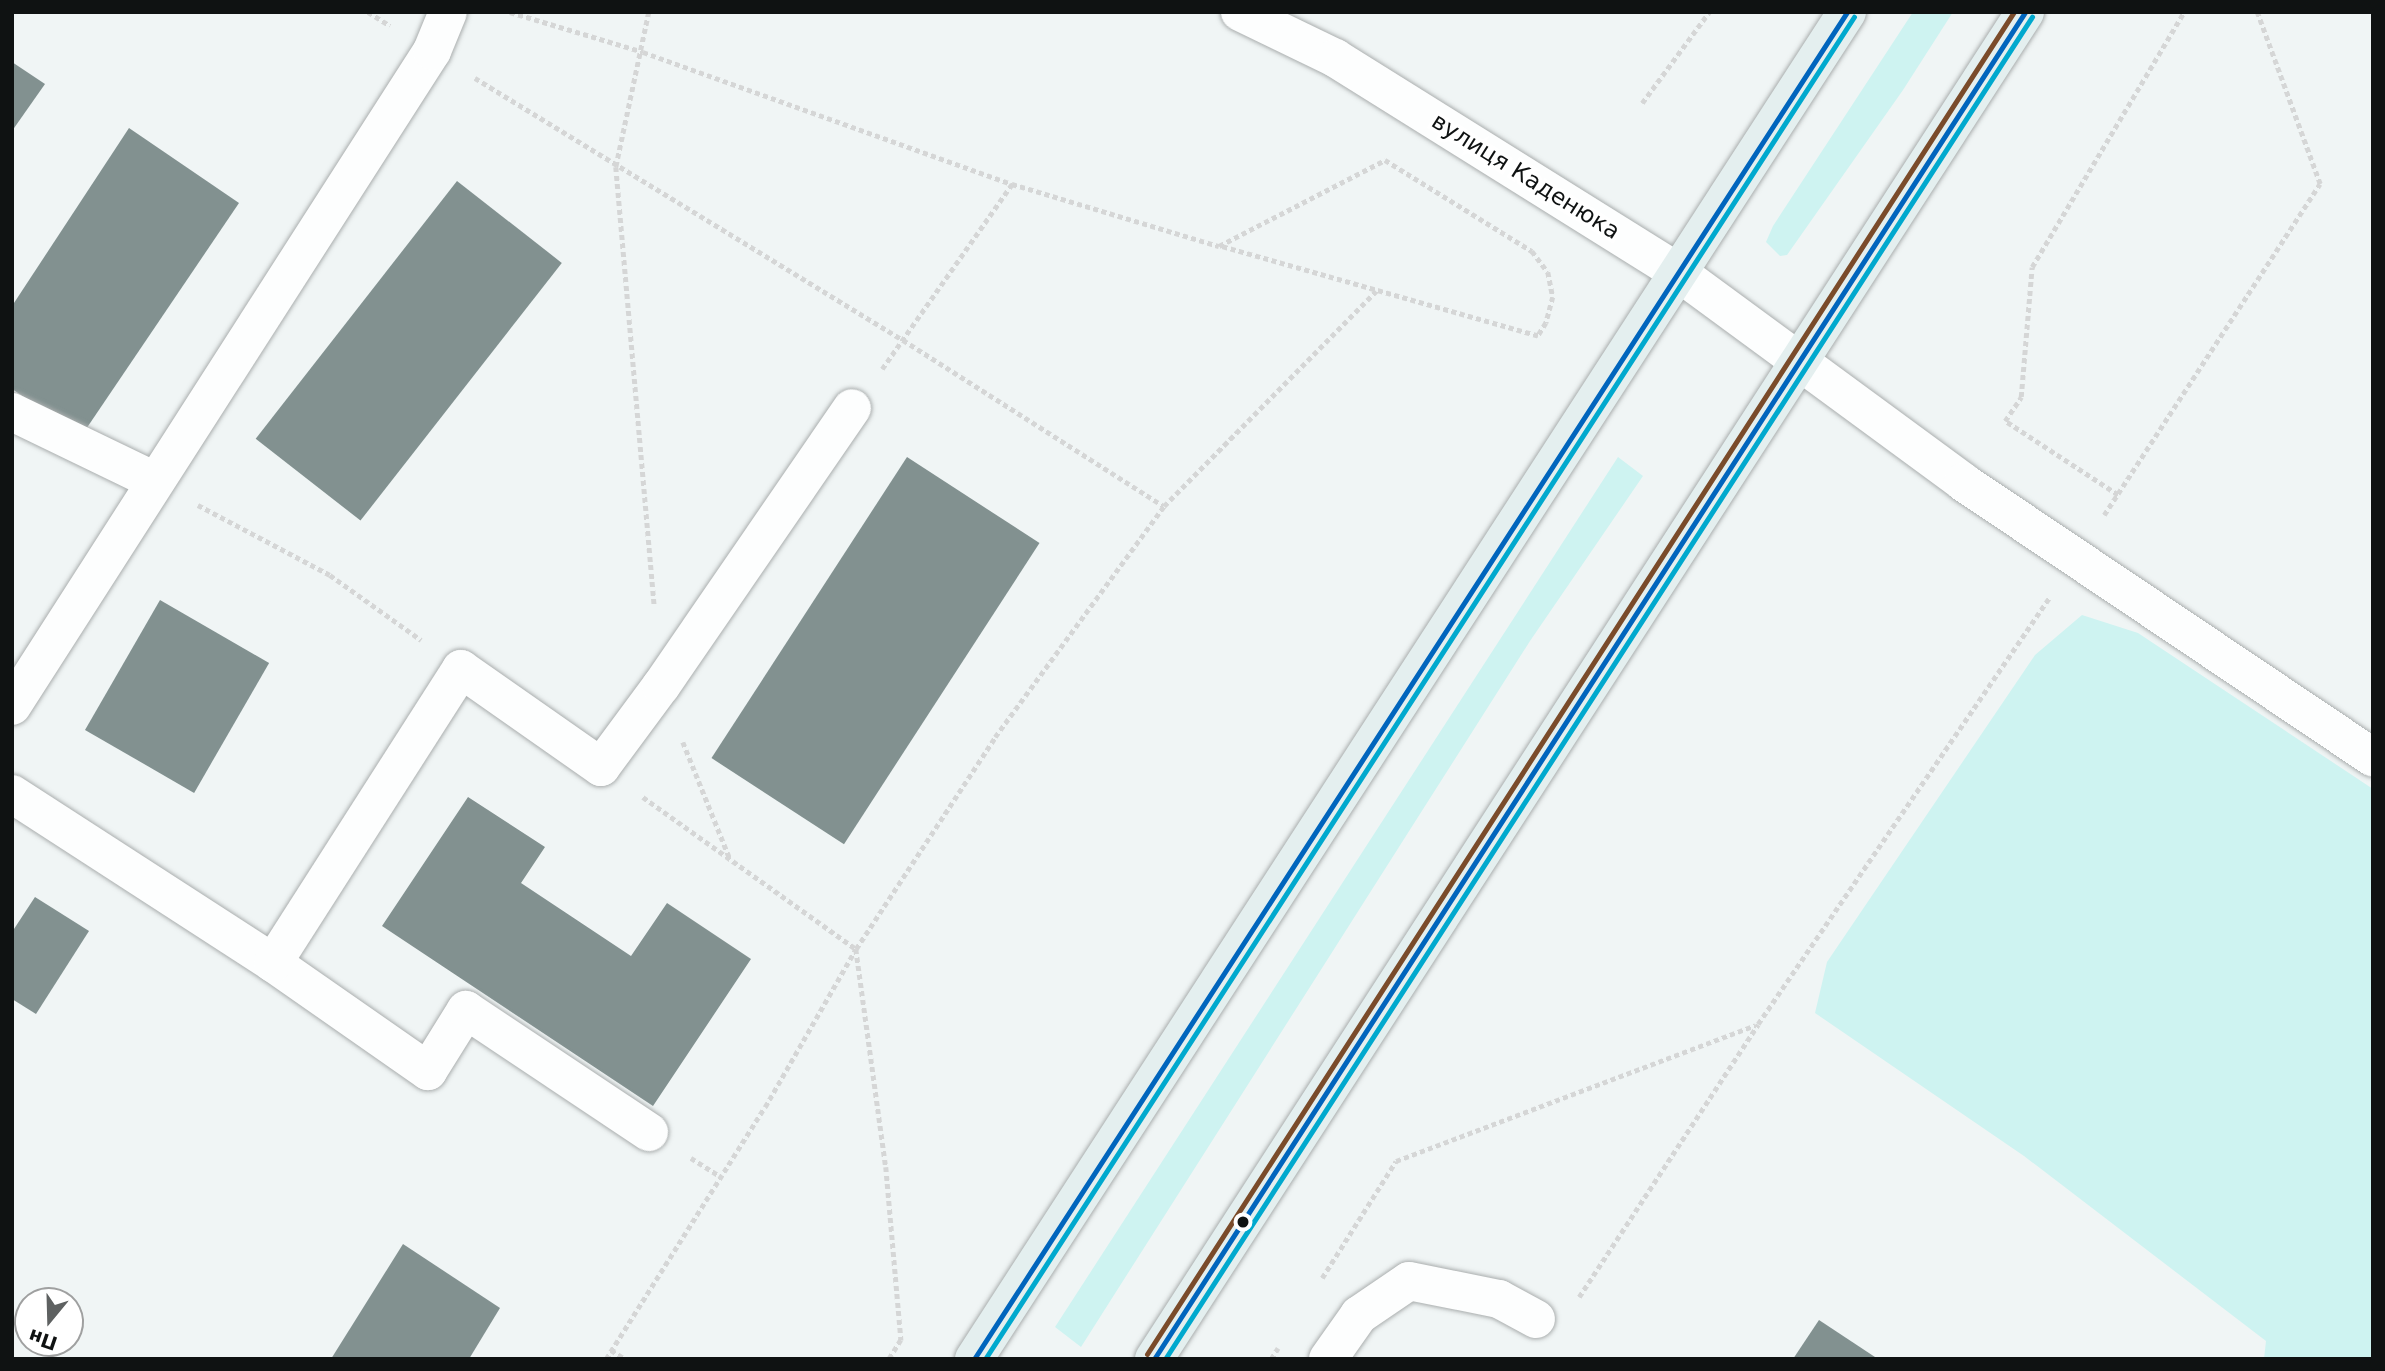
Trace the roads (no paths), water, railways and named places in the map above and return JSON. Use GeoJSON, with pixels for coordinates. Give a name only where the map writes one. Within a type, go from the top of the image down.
{"type":"FeatureCollection","features":[{"type":"Feature","properties":{"kind":"main road"},"geometry":{"type":"LineString","coordinates":[[974,1359],[1847,12]]}},
{"type":"Feature","properties":{"kind":"main road"},"geometry":{"type":"LineString","coordinates":[[1154,1359],[2025,12]]}},
{"type":"Feature","properties":{"kind":"street"},"geometry":{"type":"LineString","coordinates":[[12,706],[432,51],[448,12]]}},
{"type":"Feature","properties":{"kind":"street","name":"вулиця Каденюка"},"geometry":{"type":"LineString","coordinates":[[1240,12],[1335,58],[1679,273],[1800,359],[1963,482],[2075,560],[2373,758]]}},
{"type":"Feature","properties":{"kind":"street"},"geometry":{"type":"LineString","coordinates":[[273,963],[461,669],[601,767],[661,686],[852,408]]}},
{"type":"Feature","properties":{"kind":"street"},"geometry":{"type":"LineString","coordinates":[[12,412],[155,481]]}},
{"type":"Feature","properties":{"kind":"street"},"geometry":{"type":"LineString","coordinates":[[12,794],[273,963],[428,1071],[466,1010],[649,1132]]}},
{"type":"Feature","properties":{"kind":"street"},"geometry":{"type":"LineString","coordinates":[[1328,1359],[1359,1315],[1409,1281],[1499,1299],[1536,1319]]}}]}
